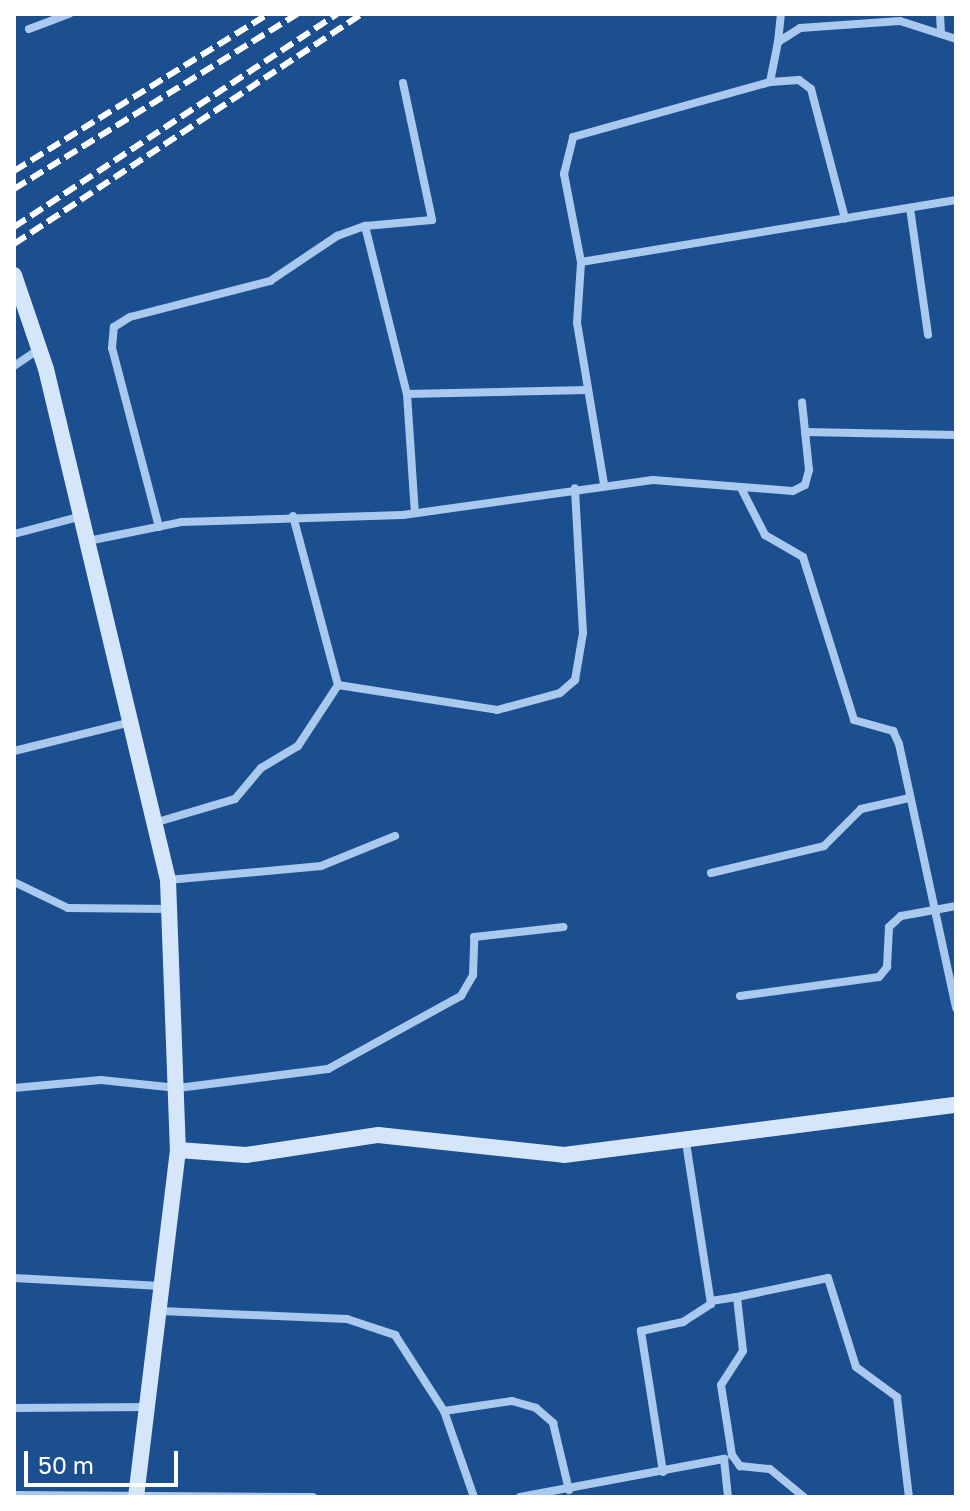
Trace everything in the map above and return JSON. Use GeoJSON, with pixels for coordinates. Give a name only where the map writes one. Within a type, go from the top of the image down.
{"type":"FeatureCollection","features":[{"type":"Feature","properties":{"kind":"street"},"geometry":{"type":"LineString","coordinates":[[29,29],[69,14]]}},
{"type":"Feature","properties":{"kind":"street"},"geometry":{"type":"LineString","coordinates":[[770,82],[781,14]]}},
{"type":"Feature","properties":{"kind":"street"},"geometry":{"type":"LineString","coordinates":[[940,14],[941,33]]}},
{"type":"Feature","properties":{"kind":"street"},"geometry":{"type":"LineString","coordinates":[[778,42],[800,28],[860,20],[941,33],[956,39]]}},
{"type":"Feature","properties":{"kind":"street"},"geometry":{"type":"LineString","coordinates":[[604,484],[577,323],[581,262],[564,174],[573,137],[770,82],[799,80],[819,102],[845,219]]}},
{"type":"Feature","properties":{"kind":"street"},"geometry":{"type":"LineString","coordinates":[[159,527],[112,348],[114,327],[130,317],[270,281],[337,236],[365,226],[432,220],[403,83]]}},
{"type":"Feature","properties":{"kind":"street"},"geometry":{"type":"LineString","coordinates":[[581,262],[956,200]]}},
{"type":"Feature","properties":{"kind":"street"},"geometry":{"type":"LineString","coordinates":[[910,208],[928,335]]}},
{"type":"Feature","properties":{"kind":"street"},"geometry":{"type":"LineString","coordinates":[[365,226],[407,394],[415,513]]}},
{"type":"Feature","properties":{"kind":"street"},"geometry":{"type":"LineString","coordinates":[[14,275],[40,349],[88,541],[127,723],[168,880],[178,1150],[150,1407],[136,1496]]}},
{"type":"Feature","properties":{"kind":"street"},"geometry":{"type":"LineString","coordinates":[[14,366],[40,349]]}},
{"type":"Feature","properties":{"kind":"street"},"geometry":{"type":"LineString","coordinates":[[407,394],[587,390]]}},
{"type":"Feature","properties":{"kind":"street"},"geometry":{"type":"LineString","coordinates":[[88,541],[159,527],[293,516],[415,513],[575,488],[653,480],[742,490],[805,485],[802,402]]}},
{"type":"Feature","properties":{"kind":"street"},"geometry":{"type":"LineString","coordinates":[[805,432],[956,435]]}},
{"type":"Feature","properties":{"kind":"street"},"geometry":{"type":"LineString","coordinates":[[338,685],[497,710],[560,693],[575,680],[583,633],[575,488]]}},
{"type":"Feature","properties":{"kind":"street"},"geometry":{"type":"LineString","coordinates":[[742,490],[765,535],[803,557],[837,648],[847,708],[863,727],[893,731],[956,1008]]}},
{"type":"Feature","properties":{"kind":"street"},"geometry":{"type":"LineString","coordinates":[[14,534],[82,516]]}},
{"type":"Feature","properties":{"kind":"street"},"geometry":{"type":"LineString","coordinates":[[153,823],[235,799],[261,768],[298,746],[338,685],[293,516]]}},
{"type":"Feature","properties":{"kind":"street"},"geometry":{"type":"LineString","coordinates":[[14,751],[127,723]]}},
{"type":"Feature","properties":{"kind":"street"},"geometry":{"type":"LineString","coordinates":[[711,873],[824,846],[861,809],[909,798]]}},
{"type":"Feature","properties":{"kind":"street"},"geometry":{"type":"LineString","coordinates":[[168,880],[321,866],[395,836]]}},
{"type":"Feature","properties":{"kind":"street"},"geometry":{"type":"LineString","coordinates":[[14,882],[68,908],[170,909]]}},
{"type":"Feature","properties":{"kind":"street"},"geometry":{"type":"LineString","coordinates":[[740,996],[879,977],[887,967],[889,927],[901,916],[935,913],[956,906]]}},
{"type":"Feature","properties":{"kind":"street"},"geometry":{"type":"LineString","coordinates":[[14,1088],[101,1080],[178,1088],[328,1069],[461,996],[473,975],[474,937],[563,927]]}},
{"type":"Feature","properties":{"kind":"street"},"geometry":{"type":"LineString","coordinates":[[178,1150],[246,1155],[378,1135],[564,1155],[686,1142],[956,1105]]}},
{"type":"Feature","properties":{"kind":"street"},"geometry":{"type":"LineString","coordinates":[[663,1472],[641,1331],[704,1313],[711,1301],[686,1142]]}},
{"type":"Feature","properties":{"kind":"street"},"geometry":{"type":"LineString","coordinates":[[14,1278],[164,1286]]}},
{"type":"Feature","properties":{"kind":"street"},"geometry":{"type":"LineString","coordinates":[[711,1301],[828,1278],[856,1367],[897,1397],[909,1497]]}},
{"type":"Feature","properties":{"kind":"street"},"geometry":{"type":"LineString","coordinates":[[737,1297],[743,1351],[721,1385],[732,1455],[740,1466],[770,1469],[804,1497]]}},
{"type":"Feature","properties":{"kind":"street"},"geometry":{"type":"LineString","coordinates":[[161,1311],[347,1319],[395,1335],[444,1411],[472,1497]]}},
{"type":"Feature","properties":{"kind":"street"},"geometry":{"type":"LineString","coordinates":[[444,1411],[498,1402],[536,1408],[553,1423],[569,1490]]}},
{"type":"Feature","properties":{"kind":"street"},"geometry":{"type":"LineString","coordinates":[[14,1408],[150,1407]]}},
{"type":"Feature","properties":{"kind":"street"},"geometry":{"type":"LineString","coordinates":[[520,1497],[724,1459],[728,1497]]}},
{"type":"Feature","properties":{"kind":"street"},"geometry":{"type":"LineString","coordinates":[[14,1495],[313,1497]]}},
{"type":"Feature","properties":{"kind":"railway"},"geometry":{"type":"LineString","coordinates":[[14,171],[268,14]]}},
{"type":"Feature","properties":{"kind":"railway"},"geometry":{"type":"LineString","coordinates":[[14,189],[297,14]]}},
{"type":"Feature","properties":{"kind":"railway"},"geometry":{"type":"LineString","coordinates":[[14,227],[337,14]]}},
{"type":"Feature","properties":{"kind":"railway"},"geometry":{"type":"LineString","coordinates":[[14,244],[361,14]]}}]}
